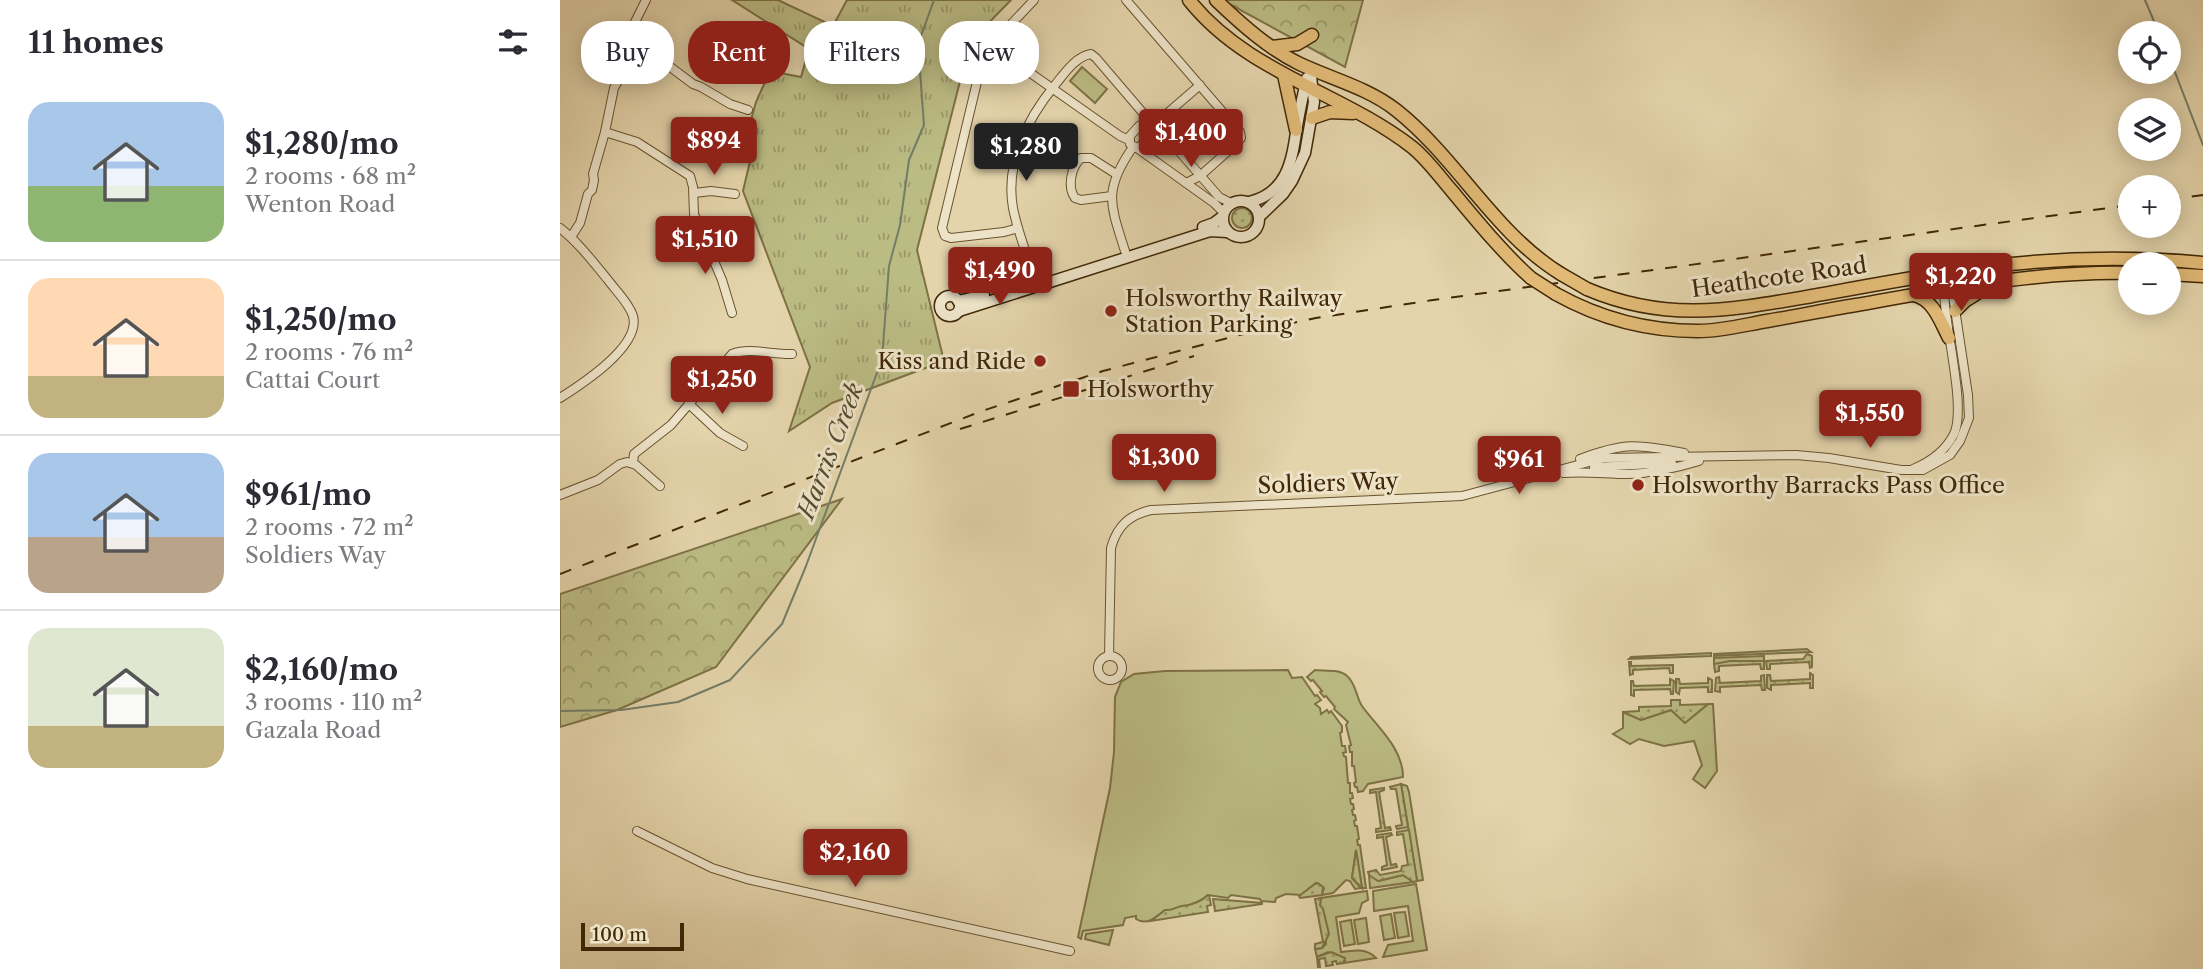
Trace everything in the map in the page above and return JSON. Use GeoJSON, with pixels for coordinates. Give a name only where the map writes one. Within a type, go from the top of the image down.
{"type":"FeatureCollection","features":[{"type":"Feature","properties":{"kind":"main road","name":"Heathcote Road"},"geometry":{"type":"LineString","coordinates":[[1189,0],[1233,42],[1284,75],[1357,113],[1419,154],[1492,239],[1531,278],[1589,311],[1633,324],[1700,331],[1995,282],[2070,274],[2118,273]]}},
{"type":"Feature","properties":{"kind":"main road","name":"Heathcote Road"},"geometry":{"type":"LineString","coordinates":[[1216,0],[1293,61],[1354,86],[1400,113],[1434,145],[1519,241],[1561,274],[1587,289],[1627,303],[1701,312],[1747,307],[1945,272],[2026,263],[2105,259],[2203,263]]}},
{"type":"Feature","properties":{"kind":"main road"},"geometry":{"type":"LineString","coordinates":[[1272,47],[1297,44],[1312,36]]}},
{"type":"Feature","properties":{"kind":"main road"},"geometry":{"type":"LineString","coordinates":[[1284,75],[1296,130]]}},
{"type":"Feature","properties":{"kind":"main road"},"geometry":{"type":"LineString","coordinates":[[1312,118],[1330,111],[1357,113]]}},
{"type":"Feature","properties":{"kind":"main road"},"geometry":{"type":"LineString","coordinates":[[2181,275],[2203,276]]}},
{"type":"Feature","properties":{"kind":"main road"},"geometry":{"type":"LineString","coordinates":[[1955,311],[1965,301],[1995,282]]}},
{"type":"Feature","properties":{"kind":"main road"},"geometry":{"type":"LineString","coordinates":[[1914,295],[1930,303],[1949,338]]}},
{"type":"Feature","properties":{"kind":"street"},"geometry":{"type":"LineString","coordinates":[[635,21],[646,0]]}},
{"type":"Feature","properties":{"kind":"street"},"geometry":{"type":"LineString","coordinates":[[1015,21],[1034,0]]}},
{"type":"Feature","properties":{"kind":"street"},"geometry":{"type":"LineString","coordinates":[[1126,0],[1237,126],[1241,135],[1236,144],[1200,176],[1186,183]]}},
{"type":"Feature","properties":{"kind":"street"},"geometry":{"type":"LineString","coordinates":[[1036,282],[1018,228],[1012,196],[1016,156],[1028,124],[1052,89],[1080,58],[1091,54],[1220,198],[1225,211],[1224,228],[1227,232]]}},
{"type":"Feature","properties":{"kind":"street"},"geometry":{"type":"LineString","coordinates":[[1036,282],[1211,225],[1238,201],[1249,202],[1265,197],[1285,176],[1292,158],[1296,130],[1309,87],[1310,68]]}},
{"type":"Feature","properties":{"kind":"street"},"geometry":{"type":"LineString","coordinates":[[674,69],[693,84],[730,104],[748,110]]}},
{"type":"Feature","properties":{"kind":"street"},"geometry":{"type":"LineString","coordinates":[[1039,80],[1225,211]]}},
{"type":"Feature","properties":{"kind":"street"},"geometry":{"type":"LineString","coordinates":[[571,237],[580,223],[588,194],[592,190],[593,174],[616,84]]}},
{"type":"Feature","properties":{"kind":"street"},"geometry":{"type":"LineString","coordinates":[[976,84],[942,228],[945,236],[951,238],[1018,228]]}},
{"type":"Feature","properties":{"kind":"street"},"geometry":{"type":"LineString","coordinates":[[1133,145],[1149,140],[1154,124],[1200,85]]}},
{"type":"Feature","properties":{"kind":"street"},"geometry":{"type":"LineString","coordinates":[[1259,217],[1277,201],[1292,181],[1305,153],[1314,102],[1309,87]]}},
{"type":"Feature","properties":{"kind":"street"},"geometry":{"type":"LineString","coordinates":[[1125,251],[1113,214],[1112,196],[1116,174],[1133,145],[1139,126],[1154,124]]}},
{"type":"Feature","properties":{"kind":"street"},"geometry":{"type":"LineString","coordinates":[[605,132],[637,142],[692,180],[695,205],[703,232],[728,295],[732,313]]}},
{"type":"Feature","properties":{"kind":"street"},"geometry":{"type":"LineString","coordinates":[[1112,196],[1081,200],[1075,198],[1071,189],[1074,168],[1077,161],[1088,157],[1116,174]]}},
{"type":"Feature","properties":{"kind":"street"},"geometry":{"type":"LineString","coordinates":[[694,193],[711,191],[735,194]]}},
{"type":"Feature","properties":{"kind":"street"},"geometry":{"type":"LineString","coordinates":[[958,306],[1210,231],[1227,232],[1236,237],[1249,235],[1256,229],[1259,217],[1256,208],[1249,202]]}},
{"type":"Feature","properties":{"kind":"street"},"geometry":{"type":"LineString","coordinates":[[560,228],[571,237],[627,304],[633,315],[634,327],[629,339],[592,376],[560,398]]}},
{"type":"Feature","properties":{"kind":"street"},"geometry":{"type":"LineString","coordinates":[[1906,470],[1935,458],[1947,445],[1957,426],[1945,272]]}},
{"type":"Feature","properties":{"kind":"street","name":"Soldiers Way"},"geometry":{"type":"LineString","coordinates":[[1109,656],[1111,548],[1119,528],[1139,513],[1158,509],[1462,496],[1546,474],[1602,450],[1621,446],[1642,446],[1707,458],[1796,455],[1923,470],[1950,455],[1966,430],[1969,405],[1955,311],[1948,290]]}},
{"type":"Feature","properties":{"kind":"street"},"geometry":{"type":"LineString","coordinates":[[633,463],[633,457],[671,425],[726,360],[736,352],[793,354]]}},
{"type":"Feature","properties":{"kind":"street"},"geometry":{"type":"LineString","coordinates":[[689,404],[720,433],[743,446]]}},
{"type":"Feature","properties":{"kind":"street","name":"Soldiers Way"},"geometry":{"type":"LineString","coordinates":[[1546,474],[1630,474],[1680,467],[1707,458]]}},
{"type":"Feature","properties":{"kind":"street"},"geometry":{"type":"LineString","coordinates":[[560,495],[598,480],[623,463],[633,463],[660,486]]}},
{"type":"Feature","properties":{"kind":"street"},"geometry":{"type":"LineString","coordinates":[[637,831],[712,867],[747,879],[1070,951]]}},
{"type":"Feature","properties":{"kind":"green space"},"geometry":{"type":"Polygon","coordinates":[[[732,0],[778,0],[822,21],[804,21],[804,46],[790,37],[790,21],[765,21],[732,0]]]}},
{"type":"Feature","properties":{"kind":"green space"},"geometry":{"type":"Polygon","coordinates":[[[847,0],[1011,0],[990,21],[939,21],[939,84],[959,84],[917,250],[944,361],[832,403],[789,431],[810,367],[743,191],[755,140],[749,127],[764,84],[790,84],[790,75],[801,77],[804,66],[804,84],[925,84],[925,21],[836,21],[847,0]]]}},
{"type":"Feature","properties":{"kind":"green space"},"geometry":{"type":"Polygon","coordinates":[[[1222,0],[1363,0],[1345,67],[1222,0]]]}},
{"type":"Feature","properties":{"kind":"green space"},"geometry":{"type":"Polygon","coordinates":[[[1082,67],[1107,89],[1095,103],[1070,81],[1082,67]]]}},
{"type":"Feature","properties":{"kind":"green space"},"geometry":{"type":"Polygon","coordinates":[[[1242,208],[1249,211],[1252,218],[1249,225],[1242,228],[1235,225],[1232,218],[1235,211],[1242,208]]]}},
{"type":"Feature","properties":{"kind":"green space"},"geometry":{"type":"Polygon","coordinates":[[[842,499],[716,667],[617,710],[560,727],[560,594],[842,499]]]}},
{"type":"Feature","properties":{"kind":"green space"},"geometry":{"type":"Polygon","coordinates":[[[1807,649],[1811,652],[1714,656],[1714,654],[1807,649]]]}},
{"type":"Feature","properties":{"kind":"green space"},"geometry":{"type":"Polygon","coordinates":[[[1711,653],[1711,656],[1629,659],[1631,657],[1711,653]]]}},
{"type":"Feature","properties":{"kind":"green space"},"geometry":{"type":"Polygon","coordinates":[[[1807,654],[1812,656],[1810,668],[1809,662],[1770,664],[1770,669],[1767,669],[1766,661],[1803,659],[1807,654]]]}},
{"type":"Feature","properties":{"kind":"green space"},"geometry":{"type":"Polygon","coordinates":[[[1764,656],[1764,661],[1714,664],[1714,658],[1764,656]]]}},
{"type":"Feature","properties":{"kind":"green space"},"geometry":{"type":"Polygon","coordinates":[[[1764,661],[1764,669],[1761,669],[1760,664],[1719,666],[1719,671],[1715,672],[1714,664],[1764,661]]]}},
{"type":"Feature","properties":{"kind":"green space"},"geometry":{"type":"Polygon","coordinates":[[[1629,662],[1631,666],[1673,665],[1673,673],[1670,673],[1669,668],[1633,670],[1630,675],[1629,662]]]}},
{"type":"Feature","properties":{"kind":"green space"},"geometry":{"type":"Polygon","coordinates":[[[1288,670],[1292,678],[1302,677],[1321,700],[1315,704],[1320,708],[1321,714],[1327,710],[1329,713],[1331,711],[1342,726],[1340,733],[1342,746],[1345,746],[1346,752],[1343,753],[1353,798],[1350,799],[1356,820],[1354,821],[1366,888],[1362,888],[1356,850],[1352,878],[1361,888],[1355,889],[1350,881],[1346,880],[1333,893],[1322,895],[1324,888],[1316,883],[1301,895],[1286,894],[1276,898],[1275,902],[1231,895],[1228,898],[1208,895],[1188,906],[1165,910],[1148,921],[1140,921],[1136,916],[1125,918],[1123,925],[1083,931],[1081,939],[1078,937],[1110,788],[1115,697],[1121,682],[1134,674],[1165,671],[1288,670]]]}},
{"type":"Feature","properties":{"kind":"green space"},"geometry":{"type":"Polygon","coordinates":[[[1315,670],[1340,672],[1350,679],[1362,706],[1394,747],[1402,766],[1403,777],[1368,784],[1363,791],[1358,792],[1354,783],[1354,766],[1346,725],[1348,722],[1334,709],[1326,696],[1324,697],[1313,680],[1307,677],[1315,670]]]}},
{"type":"Feature","properties":{"kind":"green space"},"geometry":{"type":"Polygon","coordinates":[[[1810,673],[1813,675],[1813,688],[1810,688],[1810,683],[1771,685],[1771,690],[1767,688],[1767,675],[1770,675],[1771,681],[1810,679],[1810,673]]]}},
{"type":"Feature","properties":{"kind":"green space"},"geometry":{"type":"Polygon","coordinates":[[[1764,675],[1765,690],[1762,690],[1761,685],[1720,687],[1720,692],[1715,691],[1716,678],[1719,677],[1720,683],[1761,681],[1761,676],[1764,675]]]}},
{"type":"Feature","properties":{"kind":"green space"},"geometry":{"type":"Polygon","coordinates":[[[1708,678],[1712,680],[1712,692],[1708,692],[1708,687],[1680,688],[1679,694],[1676,692],[1676,679],[1679,679],[1680,684],[1708,683],[1708,678]]]}},
{"type":"Feature","properties":{"kind":"green space"},"geometry":{"type":"Polygon","coordinates":[[[1670,679],[1674,681],[1673,694],[1670,689],[1634,690],[1634,696],[1631,695],[1631,681],[1634,686],[1670,685],[1670,679]]]}},
{"type":"Feature","properties":{"kind":"green space"},"geometry":{"type":"Polygon","coordinates":[[[1671,700],[1680,700],[1680,705],[1708,704],[1685,723],[1671,710],[1641,720],[1623,712],[1639,711],[1639,707],[1671,706],[1671,700]]]}},
{"type":"Feature","properties":{"kind":"green space"},"geometry":{"type":"Polygon","coordinates":[[[1708,704],[1713,704],[1717,771],[1705,788],[1693,779],[1702,765],[1694,741],[1664,746],[1639,739],[1630,744],[1613,734],[1623,728],[1623,712],[1641,720],[1671,710],[1685,723],[1708,704]]]}},
{"type":"Feature","properties":{"kind":"green space"},"geometry":{"type":"Polygon","coordinates":[[[1401,784],[1407,786],[1409,792],[1423,880],[1417,881],[1401,784]]]}},
{"type":"Feature","properties":{"kind":"green space"},"geometry":{"type":"Polygon","coordinates":[[[1401,784],[1408,827],[1397,829],[1396,826],[1402,825],[1396,789],[1390,787],[1401,784]]]}},
{"type":"Feature","properties":{"kind":"green space"},"geometry":{"type":"Polygon","coordinates":[[[1384,788],[1379,792],[1385,828],[1390,827],[1391,830],[1376,832],[1376,829],[1381,828],[1376,792],[1370,793],[1370,790],[1384,788]]]}},
{"type":"Feature","properties":{"kind":"green space"},"geometry":{"type":"Polygon","coordinates":[[[1409,830],[1417,881],[1413,882],[1403,875],[1378,881],[1369,875],[1368,872],[1376,870],[1380,875],[1401,871],[1402,866],[1408,865],[1403,834],[1397,835],[1397,832],[1409,830]]]}},
{"type":"Feature","properties":{"kind":"green space"},"geometry":{"type":"Polygon","coordinates":[[[1377,835],[1392,835],[1386,837],[1391,865],[1396,864],[1397,867],[1382,870],[1382,867],[1387,865],[1383,837],[1377,838],[1377,835]]]}},
{"type":"Feature","properties":{"kind":"green space"},"geometry":{"type":"Polygon","coordinates":[[[1356,850],[1362,888],[1352,878],[1356,850]]]}},
{"type":"Feature","properties":{"kind":"green space"},"geometry":{"type":"Polygon","coordinates":[[[1369,875],[1379,881],[1403,875],[1413,882],[1370,888],[1369,875]]]}},
{"type":"Feature","properties":{"kind":"green space"},"geometry":{"type":"Polygon","coordinates":[[[1315,884],[1323,887],[1322,895],[1300,898],[1299,896],[1315,884]]]}},
{"type":"Feature","properties":{"kind":"green space"},"geometry":{"type":"Polygon","coordinates":[[[1416,884],[1427,950],[1383,957],[1388,945],[1413,941],[1408,906],[1374,911],[1373,891],[1416,884]]]}},
{"type":"Feature","properties":{"kind":"green space"},"geometry":{"type":"Polygon","coordinates":[[[1367,891],[1368,900],[1362,903],[1359,913],[1336,917],[1341,952],[1364,951],[1376,958],[1344,963],[1345,961],[1328,952],[1317,957],[1315,949],[1326,944],[1321,898],[1367,891]]]}},
{"type":"Feature","properties":{"kind":"green space"},"geometry":{"type":"Polygon","coordinates":[[[1208,895],[1211,905],[1207,906],[1208,912],[1151,921],[1165,910],[1193,904],[1208,895]]]}},
{"type":"Feature","properties":{"kind":"green space"},"geometry":{"type":"Polygon","coordinates":[[[1321,898],[1320,905],[1329,934],[1322,948],[1315,949],[1315,944],[1323,942],[1315,899],[1321,898]]]}},
{"type":"Feature","properties":{"kind":"green space"},"geometry":{"type":"Polygon","coordinates":[[[1213,899],[1262,903],[1262,904],[1215,911],[1213,899]]]}},
{"type":"Feature","properties":{"kind":"green space"},"geometry":{"type":"Polygon","coordinates":[[[1405,912],[1409,936],[1398,938],[1394,913],[1405,912]]]}},
{"type":"Feature","properties":{"kind":"green space"},"geometry":{"type":"Polygon","coordinates":[[[1391,914],[1395,938],[1384,940],[1380,916],[1391,914]]]}},
{"type":"Feature","properties":{"kind":"green space"},"geometry":{"type":"Polygon","coordinates":[[[1366,918],[1369,942],[1358,944],[1354,920],[1366,918]]]}},
{"type":"Feature","properties":{"kind":"green space"},"geometry":{"type":"Polygon","coordinates":[[[1351,920],[1355,944],[1344,946],[1340,922],[1351,920]]]}},
{"type":"Feature","properties":{"kind":"green space"},"geometry":{"type":"Polygon","coordinates":[[[1113,930],[1109,945],[1085,939],[1086,934],[1113,930]]]}},
{"type":"Feature","properties":{"kind":"green space"},"geometry":{"type":"Polygon","coordinates":[[[1331,952],[1345,958],[1343,963],[1337,964],[1336,961],[1332,962],[1333,965],[1326,966],[1325,958],[1319,959],[1318,967],[1317,957],[1331,952]]]}},
{"type":"Feature","properties":{"kind":"waterway","name":"Harris Creek"},"geometry":{"type":"LineString","coordinates":[[560,711],[621,710],[678,702],[730,680],[782,624],[882,359],[889,266],[900,225],[909,160],[924,125],[918,44],[934,0]]}},
{"type":"Feature","properties":{"kind":"waterway"},"geometry":{"type":"LineString","coordinates":[[2145,0],[2154,21]]}},
{"type":"Feature","properties":{"kind":"waterway"},"geometry":{"type":"LineString","coordinates":[[2180,84],[2203,145]]}},
{"type":"Feature","properties":{"kind":"railway"},"geometry":{"type":"LineString","coordinates":[[2181,198],[2203,195]]}},
{"type":"Feature","properties":{"kind":"railway"},"geometry":{"type":"LineString","coordinates":[[560,574],[982,411],[1103,371],[1251,332],[1316,318],[1433,300],[2118,207]]}},
{"type":"Feature","properties":{"kind":"railway"},"geometry":{"type":"LineString","coordinates":[[960,429],[1194,356]]}},
{"type":"Feature","properties":{"kind":"place","name":"Holsworthy Railway Station Parking"},"geometry":{"type":"Point","coordinates":[1111,311]}},
{"type":"Feature","properties":{"kind":"place","name":"Kiss and Ride"},"geometry":{"type":"Point","coordinates":[1040,361]}},
{"type":"Feature","properties":{"kind":"place","name":"Holsworthy"},"geometry":{"type":"Point","coordinates":[1071,389]}},
{"type":"Feature","properties":{"kind":"place","name":"Holsworthy Barracks Pass Office"},"geometry":{"type":"Point","coordinates":[1638,485]}}]}
